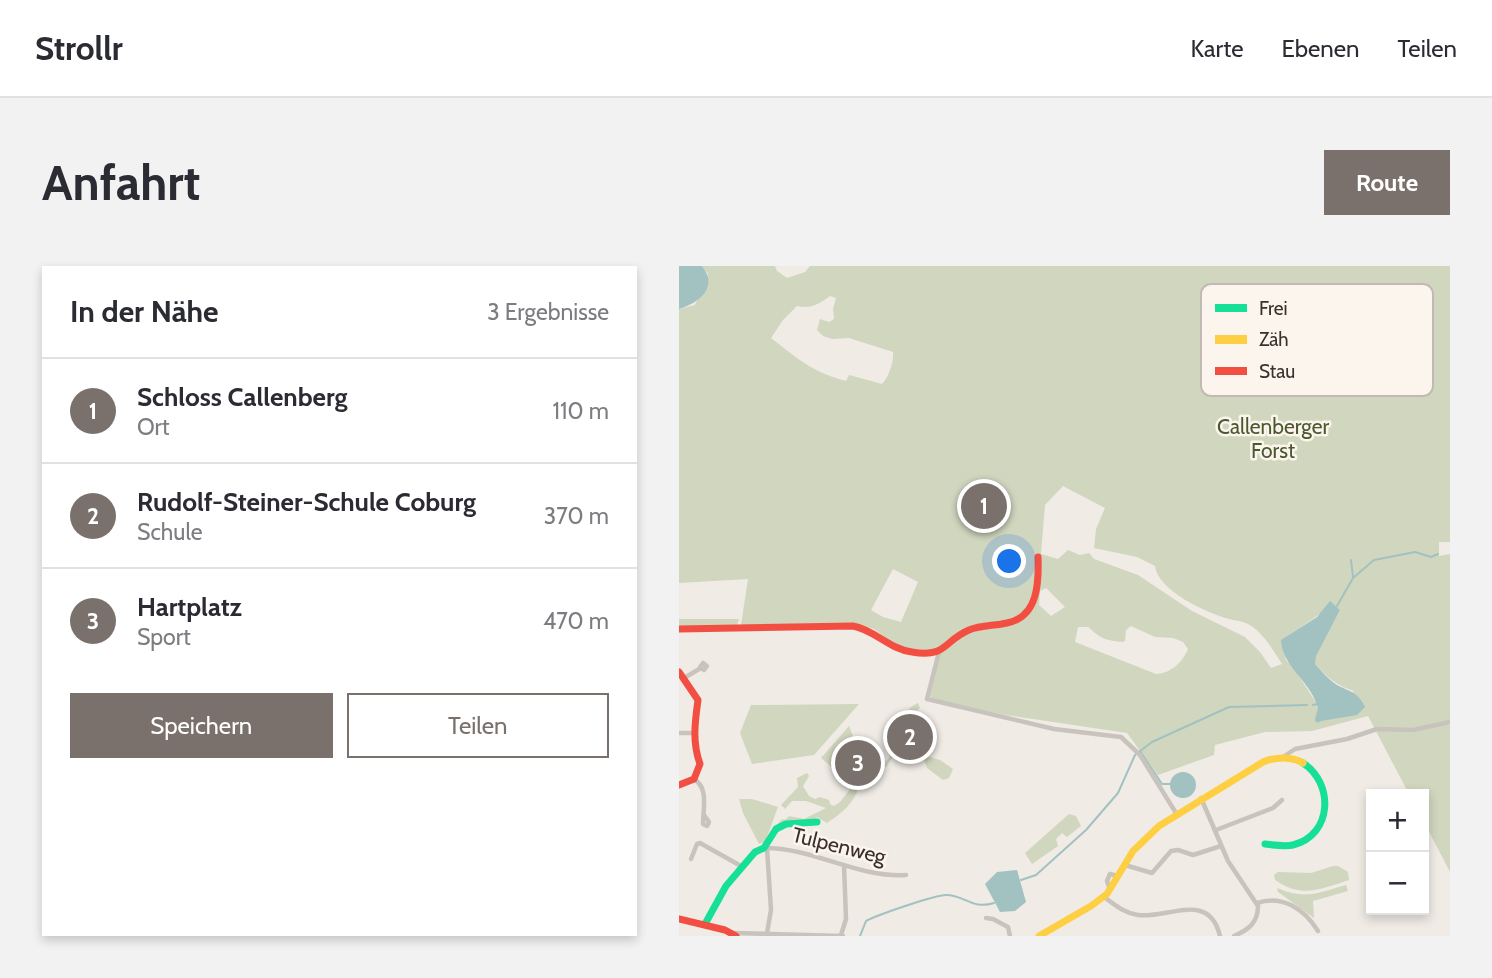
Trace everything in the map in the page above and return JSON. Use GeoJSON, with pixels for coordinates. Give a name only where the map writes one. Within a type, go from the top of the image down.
{"type":"FeatureCollection","features":[{"type":"Feature","properties":{"kind":"street"},"geometry":{"type":"LineString","coordinates":[[679,629],[853,626],[867,629],[897,649],[929,655],[939,652],[968,631],[1017,621],[1029,611],[1038,585],[1038,557]]}},
{"type":"Feature","properties":{"kind":"street"},"geometry":{"type":"LineString","coordinates":[[939,652],[927,699],[1055,729],[1121,737],[1140,755],[1177,813]]}},
{"type":"Feature","properties":{"kind":"street"},"geometry":{"type":"LineString","coordinates":[[929,655],[936,663]]}},
{"type":"Feature","properties":{"kind":"street"},"geometry":{"type":"LineString","coordinates":[[679,785],[694,779],[699,773],[700,765],[694,733],[698,700],[681,675],[701,668]]}},
{"type":"Feature","properties":{"kind":"street"},"geometry":{"type":"LineString","coordinates":[[1039,936],[1104,897],[1148,834],[1256,765],[1283,757],[1294,749],[1347,739],[1377,729],[1413,730],[1450,722]]}},
{"type":"Feature","properties":{"kind":"street"},"geometry":{"type":"LineString","coordinates":[[679,733],[694,733]]}},
{"type":"Feature","properties":{"kind":"street"},"geometry":{"type":"LineString","coordinates":[[1265,844],[1284,848],[1302,844],[1319,828],[1326,810],[1327,797],[1317,774],[1299,760],[1283,757]]}},
{"type":"Feature","properties":{"kind":"street"},"geometry":{"type":"LineString","coordinates":[[694,779],[699,781],[704,790],[704,815]]}},
{"type":"Feature","properties":{"kind":"street"},"geometry":{"type":"LineString","coordinates":[[1201,798],[1234,872],[1257,903],[1257,918],[1245,934],[1234,936]]}},
{"type":"Feature","properties":{"kind":"street"},"geometry":{"type":"LineString","coordinates":[[1216,830],[1273,808],[1282,800]]}},
{"type":"Feature","properties":{"kind":"street"},"geometry":{"type":"LineString","coordinates":[[769,934],[771,910],[765,848],[776,829],[786,824],[817,822]]}},
{"type":"Feature","properties":{"kind":"street"},"geometry":{"type":"LineString","coordinates":[[691,859],[697,844],[700,843],[741,866]]}},
{"type":"Feature","properties":{"kind":"street"},"geometry":{"type":"LineString","coordinates":[[1124,865],[1153,873],[1171,851],[1178,850],[1193,855],[1221,846]]}},
{"type":"Feature","properties":{"kind":"street"},"geometry":{"type":"LineString","coordinates":[[705,924],[726,886],[741,866],[755,852],[765,848]]}},
{"type":"Feature","properties":{"kind":"street","name":"Tulpenweg"},"geometry":{"type":"LineString","coordinates":[[765,848],[786,849],[870,872],[906,875]]}},
{"type":"Feature","properties":{"kind":"street"},"geometry":{"type":"LineString","coordinates":[[679,919],[705,924],[734,935],[842,936],[846,919],[844,865]]}},
{"type":"Feature","properties":{"kind":"street"},"geometry":{"type":"LineString","coordinates":[[1104,897],[1123,910],[1139,915],[1184,909],[1203,912],[1215,923],[1220,936]]}},
{"type":"Feature","properties":{"kind":"street"},"geometry":{"type":"LineString","coordinates":[[1257,903],[1276,900],[1291,904],[1307,915],[1318,931]]}},
{"type":"Feature","properties":{"kind":"street"},"geometry":{"type":"LineString","coordinates":[[986,918],[1009,927],[1010,936]]}},
{"type":"Feature","properties":{"kind":"green space","name":"Callenberger Forst"},"geometry":{"type":"Polygon","coordinates":[[[702,266],[775,266],[777,271],[787,278],[805,272],[810,266],[1450,266],[1450,542],[1439,542],[1439,556],[1450,554],[1450,872],[1429,832],[1429,789],[1406,789],[1368,716],[1312,731],[1265,732],[1215,745],[1214,755],[1158,775],[1127,733],[1006,715],[932,700],[930,695],[939,656],[897,646],[874,629],[849,623],[741,625],[748,579],[679,583],[679,309],[695,305],[708,274],[702,266]],[[830,296],[811,306],[797,306],[771,338],[814,369],[846,381],[849,375],[882,384],[891,369],[893,352],[849,338],[832,339],[817,330],[820,319],[829,322],[834,319],[836,298],[830,296]],[[1063,486],[1045,505],[1041,554],[1058,559],[1068,550],[1080,555],[1089,553],[1094,559],[1138,575],[1192,611],[1245,637],[1271,668],[1282,664],[1268,643],[1250,625],[1209,612],[1185,600],[1165,584],[1155,566],[1137,557],[1094,548],[1096,529],[1105,508],[1063,486]],[[893,569],[871,610],[901,622],[918,582],[893,569]],[[1046,588],[1040,591],[1039,605],[1051,616],[1065,607],[1046,588]],[[1340,610],[1324,611],[1282,640],[1286,660],[1317,704],[1318,723],[1354,691],[1333,680],[1315,664],[1315,656],[1340,610]],[[1131,626],[1126,630],[1123,642],[1107,640],[1088,627],[1078,627],[1075,642],[1156,674],[1166,672],[1183,659],[1188,649],[1183,642],[1173,638],[1155,637],[1131,626]]]}},
{"type":"Feature","properties":{"kind":"green space"},"geometry":{"type":"Polygon","coordinates":[[[679,619],[739,619],[737,625],[679,628],[679,619]]]}},
{"type":"Feature","properties":{"kind":"green space"},"geometry":{"type":"Polygon","coordinates":[[[918,703],[920,708],[913,711],[902,727],[904,729],[900,736],[907,740],[904,743],[913,747],[913,751],[909,752],[900,747],[886,767],[883,764],[893,751],[903,718],[911,707],[918,703]]]}},
{"type":"Feature","properties":{"kind":"green space"},"geometry":{"type":"Polygon","coordinates":[[[859,704],[814,755],[752,764],[740,733],[751,705],[859,704]]]}},
{"type":"Feature","properties":{"kind":"green space"},"geometry":{"type":"Polygon","coordinates":[[[849,726],[855,741],[862,746],[860,749],[872,759],[856,778],[849,771],[846,774],[842,771],[845,767],[839,773],[821,758],[849,726]]]}},
{"type":"Feature","properties":{"kind":"green space"},"geometry":{"type":"Polygon","coordinates":[[[926,756],[940,760],[953,769],[949,778],[943,780],[927,768],[924,760],[926,756]]]}},
{"type":"Feature","properties":{"kind":"green space"},"geometry":{"type":"Polygon","coordinates":[[[807,773],[809,776],[803,786],[809,796],[829,800],[834,806],[855,783],[859,787],[846,808],[827,823],[817,817],[813,821],[773,829],[789,816],[804,819],[826,808],[806,801],[792,801],[785,809],[781,805],[798,787],[797,778],[807,773]]]}},
{"type":"Feature","properties":{"kind":"green space"},"geometry":{"type":"Polygon","coordinates":[[[739,799],[752,799],[778,807],[765,842],[759,844],[739,799]]]}},
{"type":"Feature","properties":{"kind":"green space"},"geometry":{"type":"Polygon","coordinates":[[[1069,814],[1076,816],[1081,826],[1067,837],[1062,833],[1056,839],[1058,846],[1032,864],[1025,853],[1069,814]]]}},
{"type":"Feature","properties":{"kind":"green space"},"geometry":{"type":"Polygon","coordinates":[[[1333,866],[1348,872],[1349,880],[1303,891],[1285,886],[1275,880],[1274,875],[1278,872],[1311,873],[1333,866]]]}},
{"type":"Feature","properties":{"kind":"green space"},"geometry":{"type":"Polygon","coordinates":[[[1346,885],[1348,891],[1313,901],[1314,918],[1278,892],[1277,888],[1304,894],[1319,893],[1346,885]]]}},
{"type":"Feature","properties":{"kind":"water"},"geometry":{"type":"Polygon","coordinates":[[[679,266],[702,266],[708,281],[700,298],[679,309],[679,266]]]}},
{"type":"Feature","properties":{"kind":"water"},"geometry":{"type":"Polygon","coordinates":[[[1330,601],[1340,610],[1316,656],[1315,664],[1334,683],[1356,695],[1365,707],[1357,715],[1318,723],[1315,721],[1317,707],[1313,696],[1286,658],[1281,640],[1317,617],[1330,601]]]}},
{"type":"Feature","properties":{"kind":"water"},"geometry":{"type":"Polygon","coordinates":[[[1183,772],[1192,776],[1196,785],[1192,794],[1183,798],[1174,794],[1170,785],[1174,776],[1183,772]]]}},
{"type":"Feature","properties":{"kind":"water"},"geometry":{"type":"Polygon","coordinates":[[[1017,870],[1026,902],[1015,911],[1000,912],[985,884],[997,872],[1017,870]]]}},
{"type":"Feature","properties":{"kind":"waterway"},"geometry":{"type":"LineString","coordinates":[[1337,606],[1353,578],[1374,560],[1415,552],[1431,557],[1438,554]]}},
{"type":"Feature","properties":{"kind":"waterway"},"geometry":{"type":"LineString","coordinates":[[1351,560],[1353,577]]}},
{"type":"Feature","properties":{"kind":"waterway"},"geometry":{"type":"LineString","coordinates":[[1313,705],[1317,704]]}},
{"type":"Feature","properties":{"kind":"waterway"},"geometry":{"type":"LineString","coordinates":[[1021,880],[1036,875],[1086,830],[1118,793],[1135,755],[1152,742],[1229,707],[1307,705]]}},
{"type":"Feature","properties":{"kind":"waterway"},"geometry":{"type":"LineString","coordinates":[[1140,751],[1162,784],[1171,784]]}},
{"type":"Feature","properties":{"kind":"waterway"},"geometry":{"type":"LineString","coordinates":[[860,936],[866,921],[940,896],[953,896],[980,905],[994,903]]}},
{"type":"Feature","properties":{"kind":"traffic: fast"},"geometry":{"type":"LineString","coordinates":[[1265,844],[1293,845],[1316,831],[1322,820],[1324,795],[1313,772],[1303,763]]}},
{"type":"Feature","properties":{"kind":"traffic: fast"},"geometry":{"type":"LineString","coordinates":[[705,924],[726,886],[755,852],[764,848],[776,829],[786,824],[817,822]]}},
{"type":"Feature","properties":{"kind":"traffic: slow"},"geometry":{"type":"LineString","coordinates":[[1039,936],[1107,894],[1133,851],[1159,826],[1263,762],[1283,758],[1303,763]]}},
{"type":"Feature","properties":{"kind":"traffic: jam"},"geometry":{"type":"LineString","coordinates":[[679,629],[853,626],[904,650],[932,653],[969,630],[1007,623],[1025,614],[1035,598],[1038,557]]}},
{"type":"Feature","properties":{"kind":"traffic: jam"},"geometry":{"type":"LineString","coordinates":[[679,672],[698,700],[695,740],[700,764],[694,779],[679,785]]}},
{"type":"Feature","properties":{"kind":"traffic: jam"},"geometry":{"type":"LineString","coordinates":[[679,919],[725,930],[736,936]]}},
{"type":"Feature","properties":{"kind":"place","name":"Schloss Callenberg"},"geometry":{"type":"Point","coordinates":[984,506]}},
{"type":"Feature","properties":{"kind":"place","name":"Rudolf-Steiner-Schule Coburg"},"geometry":{"type":"Point","coordinates":[910,737]}},
{"type":"Feature","properties":{"kind":"place","name":"Hartplatz"},"geometry":{"type":"Point","coordinates":[858,763]}}]}
